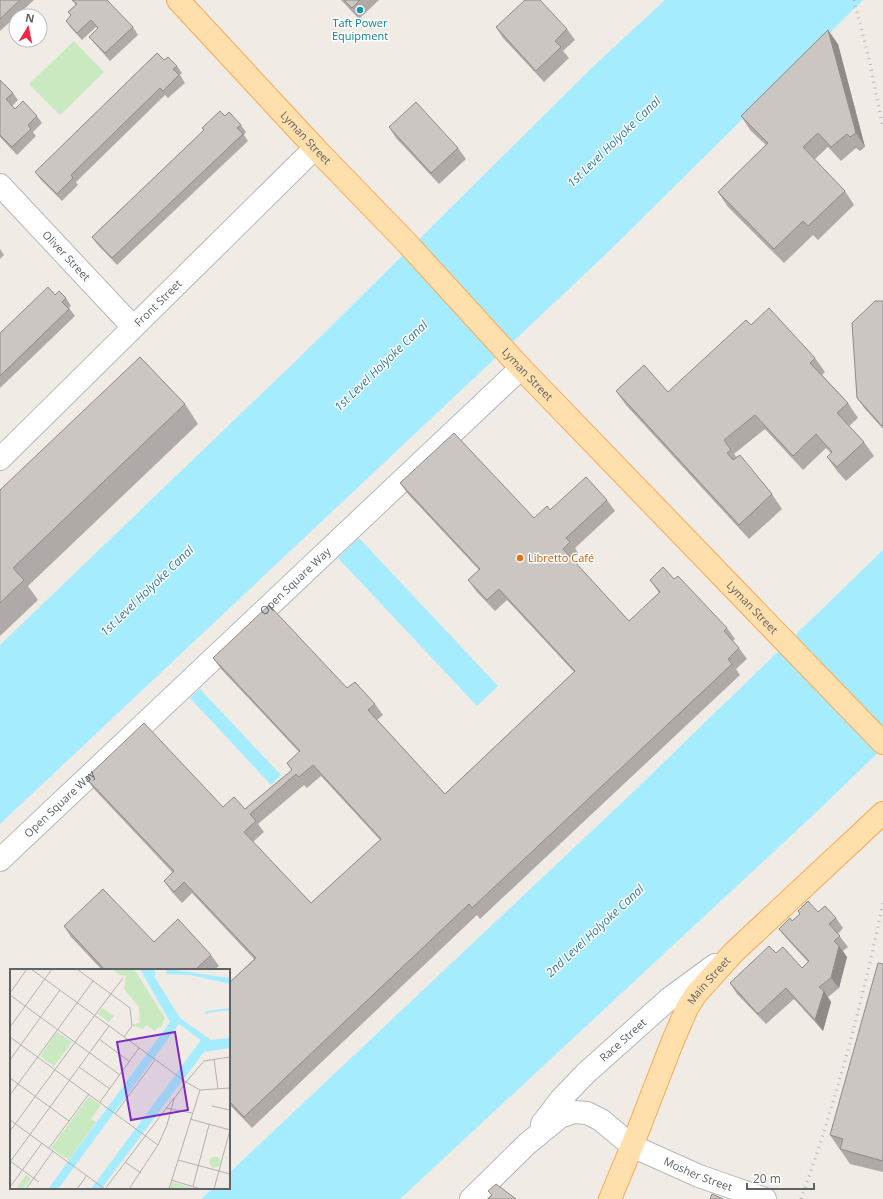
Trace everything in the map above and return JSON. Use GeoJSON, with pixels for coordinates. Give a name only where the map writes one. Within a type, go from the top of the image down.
{"type":"FeatureCollection","features":[{"type":"Feature","properties":{"kind":"main road","name":"Lyman Street"},"geometry":{"type":"LineString","coordinates":[[178,0],[315,148],[406,242],[515,362],[883,743]]}},
{"type":"Feature","properties":{"kind":"main road","name":"Main Street"},"geometry":{"type":"LineString","coordinates":[[610,1199],[672,1043],[687,1008],[699,989],[734,952],[883,813]]}},
{"type":"Feature","properties":{"kind":"street","name":"Front Street"},"geometry":{"type":"LineString","coordinates":[[0,459],[315,148]]}},
{"type":"Feature","properties":{"kind":"street","name":"Oliver Street"},"geometry":{"type":"LineString","coordinates":[[0,185],[133,327]]}},
{"type":"Feature","properties":{"kind":"street","name":"Open Square Way"},"geometry":{"type":"LineString","coordinates":[[0,860],[515,362]]}},
{"type":"Feature","properties":{"kind":"street","name":"Race Street"},"geometry":{"type":"LineString","coordinates":[[527,1144],[561,1099],[586,1074],[670,998],[734,952]]}},
{"type":"Feature","properties":{"kind":"street","name":"Race Street"},"geometry":{"type":"LineString","coordinates":[[471,1199],[527,1144],[560,1117],[574,1112],[587,1113],[602,1120],[632,1146]]}},
{"type":"Feature","properties":{"kind":"street","name":"Mosher Street"},"geometry":{"type":"LineString","coordinates":[[632,1146],[699,1176],[765,1199]]}},
{"type":"Feature","properties":{"kind":"green space"},"geometry":{"type":"Polygon","coordinates":[[[74,41],[104,72],[60,115],[29,84],[74,41]]]}},
{"type":"Feature","properties":{"kind":"water","name":"1st Level Holyoke Canal"},"geometry":{"type":"Polygon","coordinates":[[[665,0],[863,0],[605,255],[0,824],[0,645],[304,353],[599,61],[665,0]]]}},
{"type":"Feature","properties":{"kind":"water"},"geometry":{"type":"Polygon","coordinates":[[[359,538],[498,686],[477,706],[338,558],[359,538]]]}},
{"type":"Feature","properties":{"kind":"water","name":"2nd Level Holyoke Canal"},"geometry":{"type":"Polygon","coordinates":[[[883,550],[883,748],[808,820],[400,1199],[201,1199],[212,1189],[230,1189],[230,1172],[630,795],[883,550]]]}},
{"type":"Feature","properties":{"kind":"water"},"geometry":{"type":"Polygon","coordinates":[[[200,689],[281,775],[271,785],[190,698],[200,689]]]}},
{"type":"Feature","properties":{"kind":"building"},"geometry":{"type":"Polygon","coordinates":[[[0,0],[20,0],[12,8],[8,8],[8,11],[0,19],[0,0]]]}},
{"type":"Feature","properties":{"kind":"building"},"geometry":{"type":"Polygon","coordinates":[[[72,0],[107,0],[133,27],[105,53],[89,37],[98,28],[91,20],[77,33],[66,21],[71,15],[68,12],[77,4],[72,0]]]}},
{"type":"Feature","properties":{"kind":"building"},"geometry":{"type":"Polygon","coordinates":[[[344,0],[360,0],[352,8],[344,0]]]}},
{"type":"Feature","properties":{"kind":"building"},"geometry":{"type":"Polygon","coordinates":[[[525,0],[540,0],[567,29],[555,41],[561,47],[536,71],[496,27],[525,0]]]}},
{"type":"Feature","properties":{"kind":"building"},"geometry":{"type":"Polygon","coordinates":[[[828,30],[856,133],[850,137],[847,134],[831,147],[818,133],[803,147],[845,191],[808,226],[803,221],[774,249],[718,192],[768,143],[741,116],[828,30]]]}},
{"type":"Feature","properties":{"kind":"building"},"geometry":{"type":"Polygon","coordinates":[[[157,53],[164,60],[168,57],[177,66],[173,69],[179,75],[163,91],[160,88],[71,175],[73,178],[57,194],[35,172],[157,53]]]}},
{"type":"Feature","properties":{"kind":"building"},"geometry":{"type":"Polygon","coordinates":[[[0,80],[13,93],[6,99],[15,109],[23,101],[37,116],[28,125],[31,129],[12,147],[0,135],[0,80]]]}},
{"type":"Feature","properties":{"kind":"building"},"geometry":{"type":"Polygon","coordinates":[[[416,102],[458,148],[431,173],[389,127],[416,102]]]}},
{"type":"Feature","properties":{"kind":"building"},"geometry":{"type":"Polygon","coordinates":[[[220,111],[225,116],[229,112],[241,125],[237,128],[243,134],[112,258],[92,237],[204,130],[202,128],[220,111]]]}},
{"type":"Feature","properties":{"kind":"building"},"geometry":{"type":"Polygon","coordinates":[[[48,287],[55,295],[59,291],[66,298],[62,302],[69,309],[0,376],[0,333],[48,287]]]}},
{"type":"Feature","properties":{"kind":"building"},"geometry":{"type":"Polygon","coordinates":[[[875,301],[883,301],[882,426],[857,398],[852,323],[875,301]]]}},
{"type":"Feature","properties":{"kind":"building"},"geometry":{"type":"Polygon","coordinates":[[[769,308],[815,358],[810,363],[848,403],[837,413],[864,442],[837,467],[827,457],[832,452],[816,434],[793,456],[755,415],[724,440],[731,450],[727,453],[733,460],[740,455],[772,494],[739,525],[616,391],[644,365],[668,392],[746,320],[751,325],[769,308]]]}},
{"type":"Feature","properties":{"kind":"building"},"geometry":{"type":"Polygon","coordinates":[[[140,357],[185,404],[13,568],[24,580],[0,603],[0,490],[140,357]]]}},
{"type":"Feature","properties":{"kind":"building"},"geometry":{"type":"Polygon","coordinates":[[[454,433],[534,518],[547,506],[550,510],[586,477],[607,500],[566,538],[570,542],[563,549],[629,621],[660,592],[650,580],[663,567],[674,579],[678,576],[727,628],[724,631],[739,648],[728,659],[732,664],[472,908],[469,904],[244,1117],[230,1102],[230,982],[256,958],[184,882],[174,892],[164,881],[174,871],[86,778],[144,723],[223,807],[234,797],[245,809],[292,770],[287,763],[300,751],[213,658],[269,605],[347,688],[355,682],[375,704],[368,710],[445,794],[575,671],[499,589],[487,600],[468,580],[480,569],[400,483],[454,433]],[[313,765],[299,777],[296,774],[250,814],[256,821],[244,832],[311,903],[381,839],[313,765]]]}},
{"type":"Feature","properties":{"kind":"building"},"geometry":{"type":"Polygon","coordinates":[[[103,889],[154,942],[178,919],[211,955],[196,969],[104,969],[64,926],[103,889]]]}},
{"type":"Feature","properties":{"kind":"building"},"geometry":{"type":"Polygon","coordinates":[[[808,901],[818,912],[825,906],[836,918],[829,924],[840,936],[834,941],[839,946],[831,978],[819,987],[824,991],[815,1020],[786,988],[758,1014],[730,983],[769,946],[776,953],[783,947],[802,968],[809,961],[779,929],[790,918],[792,921],[800,914],[798,911],[808,901]]]}},
{"type":"Feature","properties":{"kind":"building"},"geometry":{"type":"Polygon","coordinates":[[[878,963],[883,964],[883,1161],[840,1149],[843,1139],[830,1135],[878,963]]]}},
{"type":"Feature","properties":{"kind":"building"},"geometry":{"type":"Polygon","coordinates":[[[496,1184],[516,1199],[488,1199],[492,1195],[488,1191],[496,1184]]]}},
{"type":"Feature","properties":{"kind":"building"},"geometry":{"type":"Polygon","coordinates":[[[712,1194],[723,1199],[710,1199],[712,1194]]]}},
{"type":"Feature","properties":{"kind":"railway"},"geometry":{"type":"LineString","coordinates":[[854,0],[870,63],[883,128]]}},
{"type":"Feature","properties":{"kind":"railway"},"geometry":{"type":"LineString","coordinates":[[801,1199],[837,1090],[857,1015],[883,903]]}},
{"type":"Feature","properties":{"kind":"place","name":"Taft Power Equipment"},"geometry":{"type":"Point","coordinates":[360,10]}},
{"type":"Feature","properties":{"kind":"place","name":"Libretto Café"},"geometry":{"type":"Point","coordinates":[520,558]}}]}
